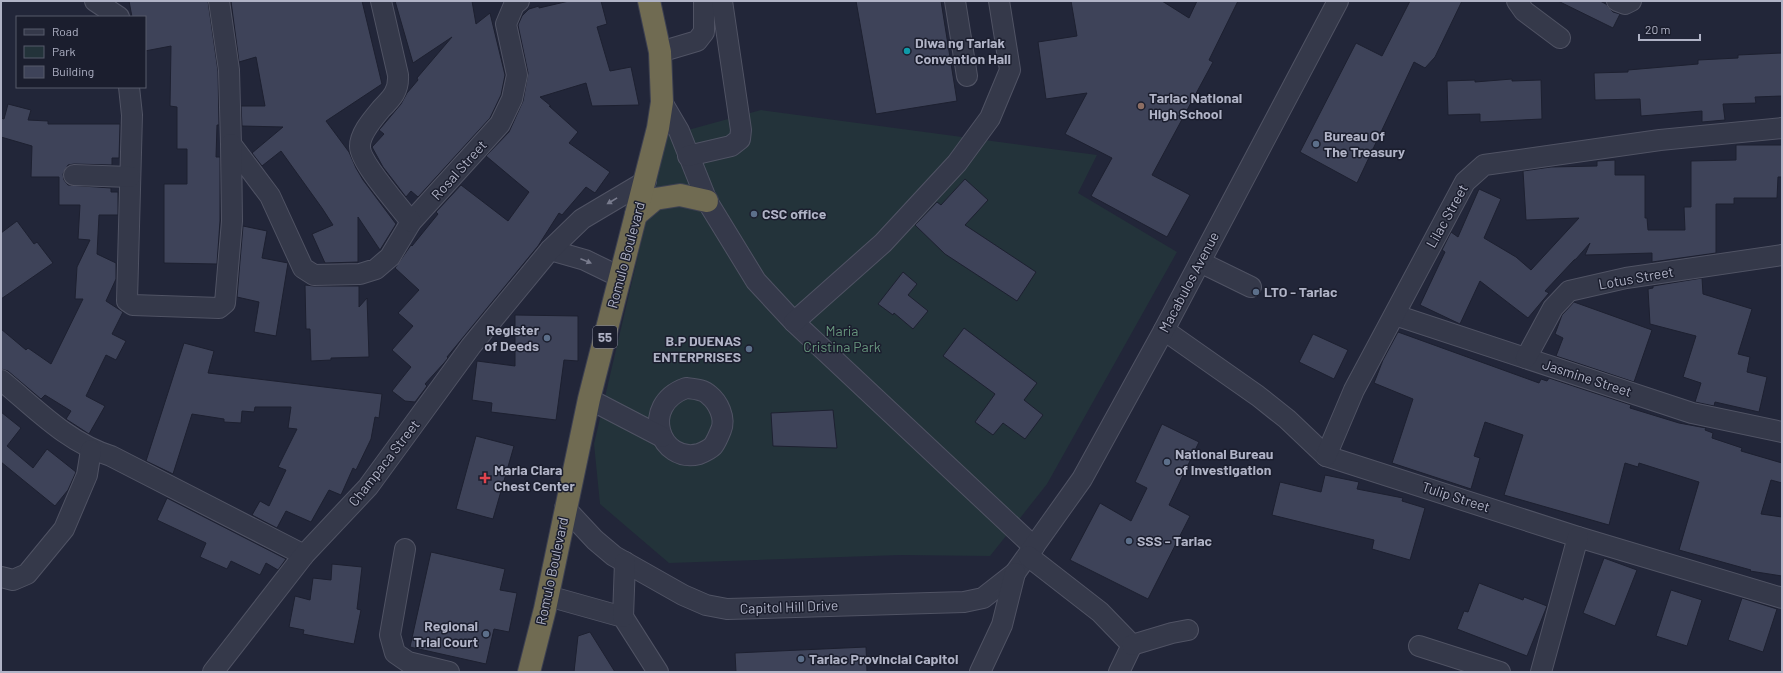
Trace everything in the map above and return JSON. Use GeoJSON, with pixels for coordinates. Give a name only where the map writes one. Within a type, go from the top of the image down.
{"type":"FeatureCollection","features":[{"type":"Feature","properties":{"kind":"highway","name":"Romulo Boulevard"},"geometry":{"type":"LineString","coordinates":[[529,672],[548,596],[565,508],[589,399],[646,181],[658,128],[662,102],[660,52],[649,1]]}},
{"type":"Feature","properties":{"kind":"highway"},"geometry":{"type":"LineString","coordinates":[[636,215],[655,199],[680,195],[706,201]]}},
{"type":"Feature","properties":{"kind":"street"},"geometry":{"type":"LineString","coordinates":[[95,1],[118,16]]}},
{"type":"Feature","properties":{"kind":"street"},"geometry":{"type":"LineString","coordinates":[[129,88],[132,115],[127,301],[133,305],[219,308],[225,303],[231,236],[231,144],[229,70],[219,1]]}},
{"type":"Feature","properties":{"kind":"street"},"geometry":{"type":"LineString","coordinates":[[381,1],[399,84],[396,93],[374,118],[362,137],[360,147],[366,163],[412,222]]}},
{"type":"Feature","properties":{"kind":"street","name":"Rosal Street"},"geometry":{"type":"LineString","coordinates":[[231,144],[270,196],[303,268],[314,275],[360,274],[376,270],[390,257],[412,222],[500,124],[512,99],[517,75],[506,24],[514,5],[519,1]]}},
{"type":"Feature","properties":{"kind":"street"},"geometry":{"type":"LineString","coordinates":[[660,52],[697,41],[704,32],[704,1]]}},
{"type":"Feature","properties":{"kind":"street"},"geometry":{"type":"LineString","coordinates":[[688,156],[731,146],[740,139],[741,130],[722,1]]}},
{"type":"Feature","properties":{"kind":"street"},"geometry":{"type":"LineString","coordinates":[[955,1],[967,76]]}},
{"type":"Feature","properties":{"kind":"street"},"geometry":{"type":"LineString","coordinates":[[794,322],[883,243],[957,163],[990,118],[1010,70],[999,1]]}},
{"type":"Feature","properties":{"kind":"street","name":"Macabulos Avenue"},"geometry":{"type":"LineString","coordinates":[[1031,551],[1082,479],[1164,330],[1338,1]]}},
{"type":"Feature","properties":{"kind":"street"},"geometry":{"type":"LineString","coordinates":[[1517,1],[1524,11],[1560,38]]}},
{"type":"Feature","properties":{"kind":"street"},"geometry":{"type":"LineString","coordinates":[[1617,1],[1625,4],[1631,1]]}},
{"type":"Feature","properties":{"kind":"street"},"geometry":{"type":"LineString","coordinates":[[662,102],[670,112],[706,201],[756,280],[794,322],[1031,551],[1100,612],[1132,646]]}},
{"type":"Feature","properties":{"kind":"street","name":"Lilac Street"},"geometry":{"type":"LineString","coordinates":[[1326,456],[1354,390],[1465,182],[1484,165],[1660,140],[1782,128]]}},
{"type":"Feature","properties":{"kind":"street"},"geometry":{"type":"LineString","coordinates":[[74,175],[130,177]]}},
{"type":"Feature","properties":{"kind":"street","name":"Champaca Street"},"geometry":{"type":"LineString","coordinates":[[213,672],[304,555],[368,487],[471,346],[550,250],[582,219],[646,181]]}},
{"type":"Feature","properties":{"kind":"street"},"geometry":{"type":"LineString","coordinates":[[550,250],[585,260],[620,277]]}},
{"type":"Feature","properties":{"kind":"street","name":"Lotus Street"},"geometry":{"type":"LineString","coordinates":[[1526,358],[1553,308],[1569,291],[1626,278],[1782,255]]}},
{"type":"Feature","properties":{"kind":"street"},"geometry":{"type":"LineString","coordinates":[[1200,262],[1251,287]]}},
{"type":"Feature","properties":{"kind":"street","name":"Jasmine Street"},"geometry":{"type":"LineString","coordinates":[[1395,315],[1692,413],[1782,432]]}},
{"type":"Feature","properties":{"kind":"street","name":"Tulip Street"},"geometry":{"type":"LineString","coordinates":[[1164,330],[1258,396],[1287,419],[1326,456],[1578,537],[1782,598]]}},
{"type":"Feature","properties":{"kind":"street"},"geometry":{"type":"LineString","coordinates":[[1,380],[74,439],[91,450],[111,456],[304,555]]}},
{"type":"Feature","properties":{"kind":"street"},"geometry":{"type":"LineString","coordinates":[[589,399],[662,437]]}},
{"type":"Feature","properties":{"kind":"street"},"geometry":{"type":"LineString","coordinates":[[1,577],[13,580],[27,574],[64,529],[87,475],[91,450]]}},
{"type":"Feature","properties":{"kind":"street","name":"Capitol Hill Drive"},"geometry":{"type":"LineString","coordinates":[[565,508],[595,540],[614,556],[683,595],[706,605],[727,609],[964,602],[983,598],[1015,573],[1031,551]]}},
{"type":"Feature","properties":{"kind":"street"},"geometry":{"type":"LineString","coordinates":[[1540,672],[1578,537]]}},
{"type":"Feature","properties":{"kind":"street"},"geometry":{"type":"LineString","coordinates":[[405,549],[390,635],[395,653],[408,662],[450,672]]}},
{"type":"Feature","properties":{"kind":"street"},"geometry":{"type":"LineString","coordinates":[[625,562],[623,617],[658,672]]}},
{"type":"Feature","properties":{"kind":"street"},"geometry":{"type":"LineString","coordinates":[[980,672],[1002,625],[1015,573]]}},
{"type":"Feature","properties":{"kind":"street"},"geometry":{"type":"LineString","coordinates":[[548,596],[623,617]]}},
{"type":"Feature","properties":{"kind":"street"},"geometry":{"type":"LineString","coordinates":[[1119,672],[1132,646],[1172,633],[1188,630]]}},
{"type":"Feature","properties":{"kind":"street"},"geometry":{"type":"LineString","coordinates":[[1419,646],[1500,672]]}},
{"type":"Feature","properties":{"kind":"green space","name":"Maria Cristina Park"},"geometry":{"type":"Polygon","coordinates":[[[761,110],[1097,155],[1078,193],[1177,252],[1047,484],[990,556],[900,555],[669,563],[600,504],[594,444],[666,136],[761,110]]]}},
{"type":"Feature","properties":{"kind":"building"},"geometry":{"type":"Polygon","coordinates":[[[129,1],[208,1],[218,71],[219,125],[217,125],[216,157],[220,157],[220,221],[217,264],[164,263],[164,184],[187,184],[187,149],[177,149],[177,107],[170,106],[171,46],[146,51],[146,16],[132,16],[129,1]]]}},
{"type":"Feature","properties":{"kind":"building"},"geometry":{"type":"Polygon","coordinates":[[[231,1],[362,1],[382,84],[326,121],[349,152],[363,180],[396,224],[380,250],[358,217],[358,262],[325,263],[312,234],[333,225],[322,208],[281,151],[262,166],[252,153],[283,127],[242,126],[241,106],[265,106],[256,57],[239,62],[231,1]]]}},
{"type":"Feature","properties":{"kind":"building"},"geometry":{"type":"Polygon","coordinates":[[[395,1],[472,1],[476,24],[490,13],[505,75],[501,95],[490,118],[418,197],[411,191],[406,197],[383,167],[372,147],[384,134],[379,130],[401,104],[407,93],[418,80],[417,78],[452,37],[413,63],[395,1]]]}},
{"type":"Feature","properties":{"kind":"building"},"geometry":{"type":"Polygon","coordinates":[[[569,1],[601,1],[607,24],[597,27],[610,71],[631,67],[639,105],[592,106],[586,83],[540,97],[578,132],[569,143],[610,172],[595,193],[586,187],[562,215],[559,213],[538,246],[447,357],[448,358],[444,363],[425,384],[427,386],[415,402],[405,401],[392,391],[411,367],[392,350],[413,326],[398,313],[419,290],[395,268],[411,245],[412,246],[438,214],[436,212],[461,185],[508,221],[529,192],[486,156],[509,132],[523,101],[528,73],[518,25],[522,16],[529,9],[569,1]]]}},
{"type":"Feature","properties":{"kind":"building","name":"Diwa ng Tarlak Convention Hall"},"geometry":{"type":"Polygon","coordinates":[[[856,1],[941,1],[957,101],[876,114],[856,1]]]}},
{"type":"Feature","properties":{"kind":"building"},"geometry":{"type":"Polygon","coordinates":[[[1071,1],[1162,1],[1189,18],[1197,1],[1238,1],[1209,60],[1213,62],[1152,175],[1190,195],[1167,237],[1091,196],[1112,158],[1065,134],[1087,93],[1046,99],[1038,42],[1077,36],[1071,1]]]}},
{"type":"Feature","properties":{"kind":"building"},"geometry":{"type":"Polygon","coordinates":[[[1410,1],[1462,1],[1435,57],[1425,68],[1414,62],[1357,183],[1300,152],[1356,43],[1382,56],[1410,1]]]}},
{"type":"Feature","properties":{"kind":"building"},"geometry":{"type":"Polygon","coordinates":[[[1558,1],[1600,1],[1606,4],[1613,12],[1620,14],[1613,28],[1558,1]]]}},
{"type":"Feature","properties":{"kind":"building"},"geometry":{"type":"Polygon","coordinates":[[[1782,53],[1782,96],[1755,97],[1756,103],[1723,104],[1725,120],[1702,122],[1702,111],[1641,116],[1640,99],[1595,100],[1594,73],[1628,72],[1628,70],[1698,64],[1698,60],[1738,58],[1738,55],[1782,53]]]}},
{"type":"Feature","properties":{"kind":"building"},"geometry":{"type":"Polygon","coordinates":[[[1512,79],[1512,81],[1541,80],[1542,119],[1480,122],[1480,114],[1448,115],[1447,81],[1475,80],[1475,82],[1512,79]]]}},
{"type":"Feature","properties":{"kind":"building"},"geometry":{"type":"Polygon","coordinates":[[[8,104],[31,110],[28,120],[48,121],[48,124],[120,124],[119,158],[112,158],[112,165],[68,165],[63,174],[64,180],[68,185],[111,188],[111,192],[118,192],[118,215],[99,215],[97,254],[116,263],[116,279],[106,301],[123,312],[112,334],[126,341],[116,360],[106,355],[86,396],[105,406],[89,434],[66,419],[71,411],[45,395],[41,399],[8,371],[1,369],[1,329],[26,350],[28,348],[51,364],[83,299],[75,299],[77,267],[90,240],[78,239],[80,205],[59,205],[59,177],[31,177],[32,146],[1,137],[1,118],[4,119],[8,104]]]}},
{"type":"Feature","properties":{"kind":"building"},"geometry":{"type":"Polygon","coordinates":[[[1736,145],[1782,145],[1782,177],[1778,177],[1777,198],[1734,198],[1734,204],[1716,204],[1716,253],[1652,262],[1652,253],[1585,255],[1590,243],[1545,291],[1549,293],[1528,318],[1480,281],[1460,324],[1420,305],[1445,252],[1442,250],[1451,232],[1458,237],[1479,189],[1501,199],[1484,238],[1516,257],[1531,270],[1579,218],[1526,220],[1523,171],[1551,167],[1597,166],[1597,161],[1615,160],[1615,175],[1645,175],[1645,218],[1647,218],[1648,230],[1685,230],[1684,207],[1691,207],[1691,161],[1736,160],[1736,145]]]}},
{"type":"Feature","properties":{"kind":"building"},"geometry":{"type":"Polygon","coordinates":[[[965,179],[988,200],[965,225],[1036,272],[1017,301],[945,254],[915,225],[937,202],[941,205],[965,179]]]}},
{"type":"Feature","properties":{"kind":"building"},"geometry":{"type":"Polygon","coordinates":[[[17,221],[34,244],[37,242],[53,263],[1,299],[1,233],[17,221]]]}},
{"type":"Feature","properties":{"kind":"building"},"geometry":{"type":"Polygon","coordinates":[[[243,226],[267,231],[262,258],[288,263],[276,336],[254,332],[259,302],[237,297],[243,226]]]}},
{"type":"Feature","properties":{"kind":"building"},"geometry":{"type":"Polygon","coordinates":[[[903,272],[917,284],[908,295],[928,311],[913,329],[894,313],[893,315],[878,304],[903,272]]]}},
{"type":"Feature","properties":{"kind":"building"},"geometry":{"type":"Polygon","coordinates":[[[1702,278],[1703,294],[1752,309],[1738,354],[1750,357],[1747,372],[1767,377],[1759,412],[1715,402],[1714,406],[1695,402],[1701,383],[1683,377],[1696,336],[1650,324],[1648,289],[1653,288],[1653,286],[1702,278]]]}},
{"type":"Feature","properties":{"kind":"building"},"geometry":{"type":"Polygon","coordinates":[[[305,285],[359,286],[359,307],[367,298],[369,357],[331,358],[331,360],[311,361],[310,329],[306,329],[305,285]]]}},
{"type":"Feature","properties":{"kind":"building"},"geometry":{"type":"Polygon","coordinates":[[[1574,302],[1652,330],[1634,382],[1556,356],[1563,338],[1555,334],[1562,315],[1574,302]]]}},
{"type":"Feature","properties":{"kind":"building"},"geometry":{"type":"Polygon","coordinates":[[[515,315],[578,316],[578,361],[564,360],[556,420],[491,412],[492,403],[472,400],[477,361],[515,366],[515,315]]]}},
{"type":"Feature","properties":{"kind":"building"},"geometry":{"type":"Polygon","coordinates":[[[964,328],[1037,383],[1024,400],[1043,415],[1025,439],[1003,423],[993,435],[975,422],[995,394],[943,356],[964,328]]]}},
{"type":"Feature","properties":{"kind":"building"},"geometry":{"type":"Polygon","coordinates":[[[1398,332],[1539,383],[1541,379],[1547,381],[1549,378],[1631,405],[1630,408],[1679,423],[1706,428],[1705,430],[1713,433],[1712,438],[1742,448],[1741,451],[1782,463],[1782,483],[1771,480],[1761,514],[1782,517],[1782,576],[1750,571],[1751,570],[1679,550],[1699,482],[1639,463],[1638,467],[1625,463],[1609,525],[1504,495],[1523,435],[1485,422],[1474,456],[1480,458],[1471,489],[1392,463],[1413,399],[1374,383],[1383,360],[1398,332]]]}},
{"type":"Feature","properties":{"kind":"building"},"geometry":{"type":"Polygon","coordinates":[[[1313,334],[1348,350],[1334,379],[1299,362],[1313,334]]]}},
{"type":"Feature","properties":{"kind":"building"},"geometry":{"type":"Polygon","coordinates":[[[184,343],[214,351],[208,373],[382,394],[379,418],[375,417],[371,439],[356,470],[353,468],[341,495],[329,490],[311,522],[286,511],[277,528],[252,515],[260,501],[269,506],[286,470],[278,467],[297,429],[288,428],[291,407],[255,407],[254,412],[242,411],[241,423],[224,422],[224,419],[192,414],[173,474],[146,461],[184,343]]]}},
{"type":"Feature","properties":{"kind":"building"},"geometry":{"type":"Polygon","coordinates":[[[833,410],[837,448],[773,446],[771,413],[833,410]]]}},
{"type":"Feature","properties":{"kind":"building"},"geometry":{"type":"Polygon","coordinates":[[[1,412],[21,428],[7,446],[33,468],[47,449],[76,472],[68,490],[55,506],[1,462],[1,412]]]}},
{"type":"Feature","properties":{"kind":"building","name":"SSS - Tarlac"},"geometry":{"type":"Polygon","coordinates":[[[1162,424],[1199,442],[1169,505],[1190,516],[1148,599],[1070,560],[1100,503],[1131,521],[1147,488],[1135,482],[1162,424]]]}},
{"type":"Feature","properties":{"kind":"building","name":"Maria Clara Chest Center"},"geometry":{"type":"Polygon","coordinates":[[[476,436],[514,446],[493,519],[456,509],[476,436]]]}},
{"type":"Feature","properties":{"kind":"building"},"geometry":{"type":"Polygon","coordinates":[[[1325,475],[1359,482],[1357,489],[1403,498],[1402,501],[1425,508],[1410,560],[1372,549],[1374,540],[1272,515],[1280,482],[1321,492],[1325,475]]]}},
{"type":"Feature","properties":{"kind":"building"},"geometry":{"type":"Polygon","coordinates":[[[167,498],[286,559],[278,570],[266,563],[260,575],[231,561],[227,569],[200,557],[206,543],[157,520],[167,498]]]}},
{"type":"Feature","properties":{"kind":"building"},"geometry":{"type":"Polygon","coordinates":[[[431,552],[505,569],[500,590],[517,593],[509,632],[494,629],[486,664],[410,647],[431,552]]]}},
{"type":"Feature","properties":{"kind":"building"},"geometry":{"type":"Polygon","coordinates":[[[1604,558],[1637,570],[1615,626],[1583,613],[1604,558]]]}},
{"type":"Feature","properties":{"kind":"building"},"geometry":{"type":"Polygon","coordinates":[[[332,564],[362,567],[357,609],[361,610],[354,644],[303,634],[304,630],[289,627],[295,596],[310,600],[313,578],[331,580],[332,564]]]}},
{"type":"Feature","properties":{"kind":"building"},"geometry":{"type":"Polygon","coordinates":[[[1479,583],[1523,600],[1524,597],[1547,606],[1527,656],[1457,629],[1464,611],[1468,612],[1479,583]]]}},
{"type":"Feature","properties":{"kind":"building"},"geometry":{"type":"Polygon","coordinates":[[[1671,590],[1702,600],[1687,646],[1656,636],[1671,590]]]}},
{"type":"Feature","properties":{"kind":"building"},"geometry":{"type":"Polygon","coordinates":[[[1742,598],[1777,609],[1763,652],[1728,640],[1742,598]]]}},
{"type":"Feature","properties":{"kind":"building"},"geometry":{"type":"Polygon","coordinates":[[[590,632],[615,672],[574,672],[578,636],[590,632]]]}},
{"type":"Feature","properties":{"kind":"building","name":"Tarlac Provincial Capitol"},"geometry":{"type":"Polygon","coordinates":[[[866,647],[867,672],[736,672],[735,653],[866,647]]]}},
{"type":"Feature","properties":{"kind":"place","name":"Diwa ng Tarlak Convention Hall"},"geometry":{"type":"Point","coordinates":[907,51]}},
{"type":"Feature","properties":{"kind":"place","name":"Tarlac National High School"},"geometry":{"type":"Point","coordinates":[1141,106]}},
{"type":"Feature","properties":{"kind":"place","name":"Bureau Of The Treasury"},"geometry":{"type":"Point","coordinates":[1316,144]}},
{"type":"Feature","properties":{"kind":"place","name":"CSC office"},"geometry":{"type":"Point","coordinates":[754,214]}},
{"type":"Feature","properties":{"kind":"place","name":"LTO - Tarlac"},"geometry":{"type":"Point","coordinates":[1256,292]}},
{"type":"Feature","properties":{"kind":"place","name":"Register of Deeds"},"geometry":{"type":"Point","coordinates":[547,338]}},
{"type":"Feature","properties":{"kind":"place","name":"B.P DUENAS ENTERPRISES"},"geometry":{"type":"Point","coordinates":[749,349]}},
{"type":"Feature","properties":{"kind":"place","name":"National Bureau of Investigation"},"geometry":{"type":"Point","coordinates":[1167,462]}},
{"type":"Feature","properties":{"kind":"place","name":"Maria Clara Chest Center"},"geometry":{"type":"Point","coordinates":[485,478]}},
{"type":"Feature","properties":{"kind":"place","name":"SSS - Tarlac"},"geometry":{"type":"Point","coordinates":[1129,541]}},
{"type":"Feature","properties":{"kind":"place","name":"Regional Trial Court"},"geometry":{"type":"Point","coordinates":[486,634]}},
{"type":"Feature","properties":{"kind":"place","name":"Tarlac Provincial Capitol"},"geometry":{"type":"Point","coordinates":[801,659]}}]}
